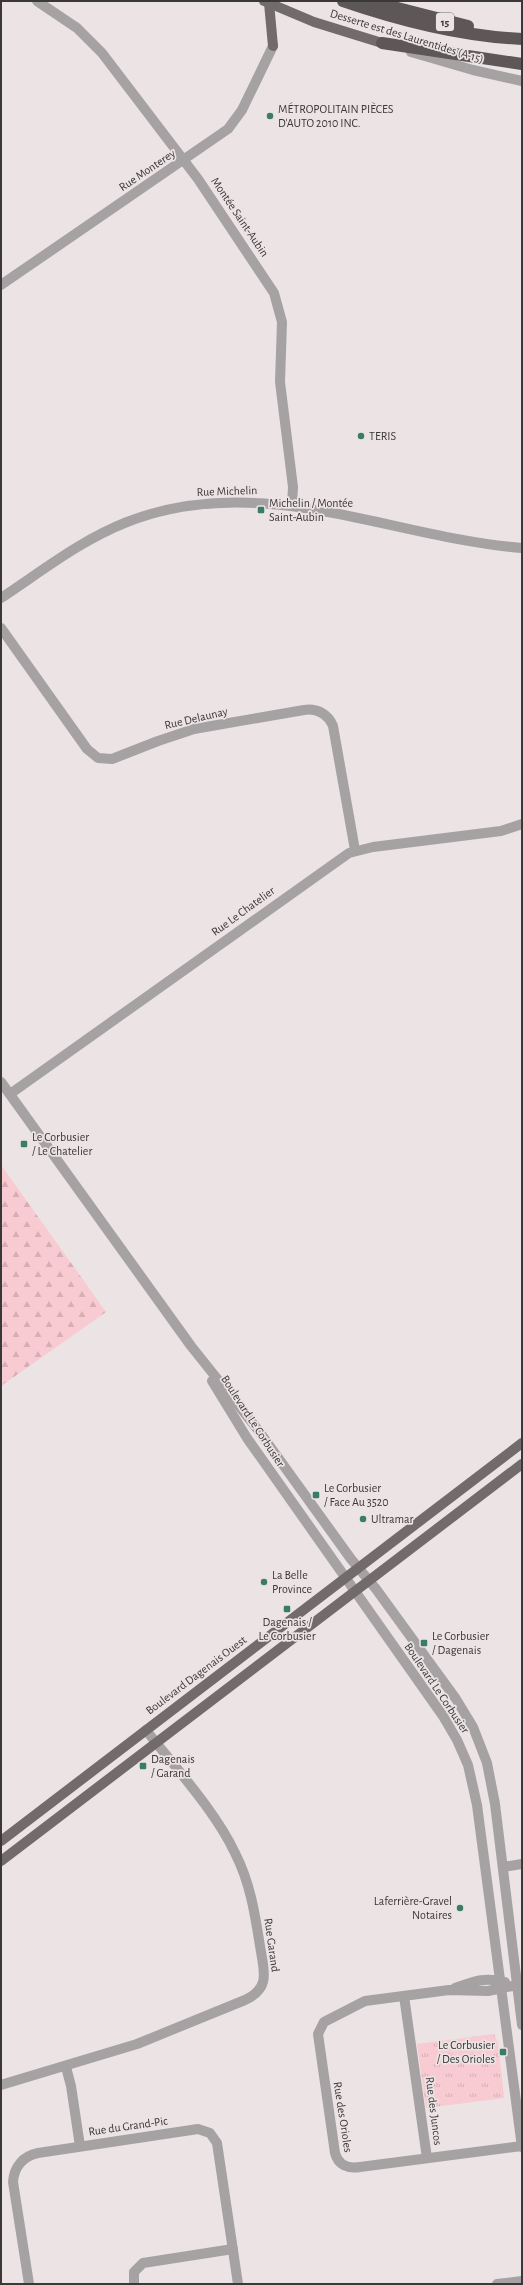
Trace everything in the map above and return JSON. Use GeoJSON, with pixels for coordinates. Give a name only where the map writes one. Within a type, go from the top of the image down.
{"type":"FeatureCollection","features":[{"type":"Feature","properties":{"kind":"highway"},"geometry":{"type":"LineString","coordinates":[[343,1],[441,30],[493,38],[522,39]]}},
{"type":"Feature","properties":{"kind":"highway","name":"15"},"geometry":{"type":"LineString","coordinates":[[370,1],[436,19],[522,36]]}},
{"type":"Feature","properties":{"kind":"highway"},"geometry":{"type":"LineString","coordinates":[[382,43],[522,64]]}},
{"type":"Feature","properties":{"kind":"main road","name":"Desserte est des Laurentides (A-15)"},"geometry":{"type":"LineString","coordinates":[[266,2],[314,22],[382,43]]}},
{"type":"Feature","properties":{"kind":"main road"},"geometry":{"type":"LineString","coordinates":[[266,2],[273,46]]}},
{"type":"Feature","properties":{"kind":"main road","name":"Boulevard Dagenais Ouest"},"geometry":{"type":"LineString","coordinates":[[1,1841],[522,1443]]}},
{"type":"Feature","properties":{"kind":"main road"},"geometry":{"type":"LineString","coordinates":[[1,1861],[522,1464]]}},
{"type":"Feature","properties":{"kind":"street","name":"Montée Saint-Aubin"},"geometry":{"type":"LineString","coordinates":[[37,1],[69,22],[94,44],[184,161],[268,281],[278,303],[282,325],[280,382],[293,487],[292,506]]}},
{"type":"Feature","properties":{"kind":"street","name":"Desserte est des Laurentides (A-15)"},"geometry":{"type":"LineString","coordinates":[[382,43],[473,70],[522,80]]}},
{"type":"Feature","properties":{"kind":"street","name":"Rue Monterey"},"geometry":{"type":"LineString","coordinates":[[1,285],[223,133],[233,123],[242,110],[273,46]]}},
{"type":"Feature","properties":{"kind":"street","name":"Rue Michelin"},"geometry":{"type":"LineString","coordinates":[[1,598],[85,543],[142,517],[180,507],[219,502],[249,501],[292,506],[449,538],[522,548]]}},
{"type":"Feature","properties":{"kind":"street","name":"Rue Delaunay"},"geometry":{"type":"LineString","coordinates":[[1,628],[87,749],[102,759],[116,759],[167,737],[203,727],[304,710],[316,710],[322,713],[333,726],[355,850]]}},
{"type":"Feature","properties":{"kind":"street","name":"Rue Le Chatelier"},"geometry":{"type":"LineString","coordinates":[[10,1094],[335,861],[355,850],[501,832],[522,824]]}},
{"type":"Feature","properties":{"kind":"street","name":"Boulevard Le Corbusier"},"geometry":{"type":"LineString","coordinates":[[1,1082],[191,1346],[258,1430],[358,1569],[369,1581],[442,1680],[473,1727],[484,1754],[491,1779],[519,1985],[522,2025]]}},
{"type":"Feature","properties":{"kind":"street","name":"Boulevard Le Corbusier"},"geometry":{"type":"LineString","coordinates":[[191,1346],[247,1438],[346,1578],[354,1592],[443,1716],[457,1740],[468,1765],[477,1806],[522,2147]]}},
{"type":"Feature","properties":{"kind":"street","name":"Rue Garand"},"geometry":{"type":"LineString","coordinates":[[1,2085],[66,2067],[148,2040],[245,2000],[257,1994],[263,1985],[263,1970],[253,1906],[239,1860],[219,1826],[146,1730]]}},
{"type":"Feature","properties":{"kind":"street"},"geometry":{"type":"LineString","coordinates":[[503,1868],[522,1864]]}},
{"type":"Feature","properties":{"kind":"street","name":"Rue des Orioles"},"geometry":{"type":"LineString","coordinates":[[519,1985],[500,1985],[480,1980],[449,1990],[362,2002],[327,2021],[319,2031],[319,2045],[335,2153],[339,2162],[348,2167],[355,2168],[522,2147]]}},
{"type":"Feature","properties":{"kind":"street","name":"Rue des Juncos"},"geometry":{"type":"LineString","coordinates":[[404,1996],[427,2158]]}},
{"type":"Feature","properties":{"kind":"street"},"geometry":{"type":"LineString","coordinates":[[66,2067],[71,2086],[80,2146]]}},
{"type":"Feature","properties":{"kind":"street","name":"Rue du Grand-Pic"},"geometry":{"type":"LineString","coordinates":[[29,2284],[14,2186],[15,2171],[21,2161],[31,2155],[80,2146],[195,2129],[207,2131],[214,2137],[218,2146],[238,2284]]}},
{"type":"Feature","properties":{"kind":"street"},"geometry":{"type":"LineString","coordinates":[[134,2284],[134,2272],[143,2263],[233,2249]]}},
{"type":"Feature","properties":{"kind":"street"},"geometry":{"type":"LineString","coordinates":[[498,2284],[522,2281]]}},
{"type":"Feature","properties":{"kind":"green space"},"geometry":{"type":"Polygon","coordinates":[[[1,1165],[106,1312],[1,1386],[1,1165]]]}},
{"type":"Feature","properties":{"kind":"green space"},"geometry":{"type":"Polygon","coordinates":[[[494,2034],[498,2043],[504,2098],[426,2108],[417,2044],[494,2034]]]}},
{"type":"Feature","properties":{"kind":"place","name":"MÉTROPOLITAIN PIÈCES D'AUTO 2010 INC."},"geometry":{"type":"Point","coordinates":[270,116]}},
{"type":"Feature","properties":{"kind":"place","name":"TERIS"},"geometry":{"type":"Point","coordinates":[361,436]}},
{"type":"Feature","properties":{"kind":"place","name":"Michelin / Montée Saint-Aubin"},"geometry":{"type":"Point","coordinates":[261,510]}},
{"type":"Feature","properties":{"kind":"place","name":"Le Corbusier / Le Chatelier"},"geometry":{"type":"Point","coordinates":[24,1144]}},
{"type":"Feature","properties":{"kind":"place","name":"Le Corbusier / Face Au 3520"},"geometry":{"type":"Point","coordinates":[316,1495]}},
{"type":"Feature","properties":{"kind":"place","name":"Ultramar"},"geometry":{"type":"Point","coordinates":[363,1519]}},
{"type":"Feature","properties":{"kind":"place","name":"La Belle Province"},"geometry":{"type":"Point","coordinates":[264,1582]}},
{"type":"Feature","properties":{"kind":"place","name":"Dagenais / Le Corbusier"},"geometry":{"type":"Point","coordinates":[287,1609]}},
{"type":"Feature","properties":{"kind":"place","name":"Le Corbusier / Dagenais"},"geometry":{"type":"Point","coordinates":[424,1643]}},
{"type":"Feature","properties":{"kind":"place","name":"Dagenais / Garand"},"geometry":{"type":"Point","coordinates":[143,1766]}},
{"type":"Feature","properties":{"kind":"place","name":"Laferrière-Gravel Notaires"},"geometry":{"type":"Point","coordinates":[460,1908]}},
{"type":"Feature","properties":{"kind":"place","name":"Le Corbusier / Des Orioles"},"geometry":{"type":"Point","coordinates":[503,2052]}}]}
